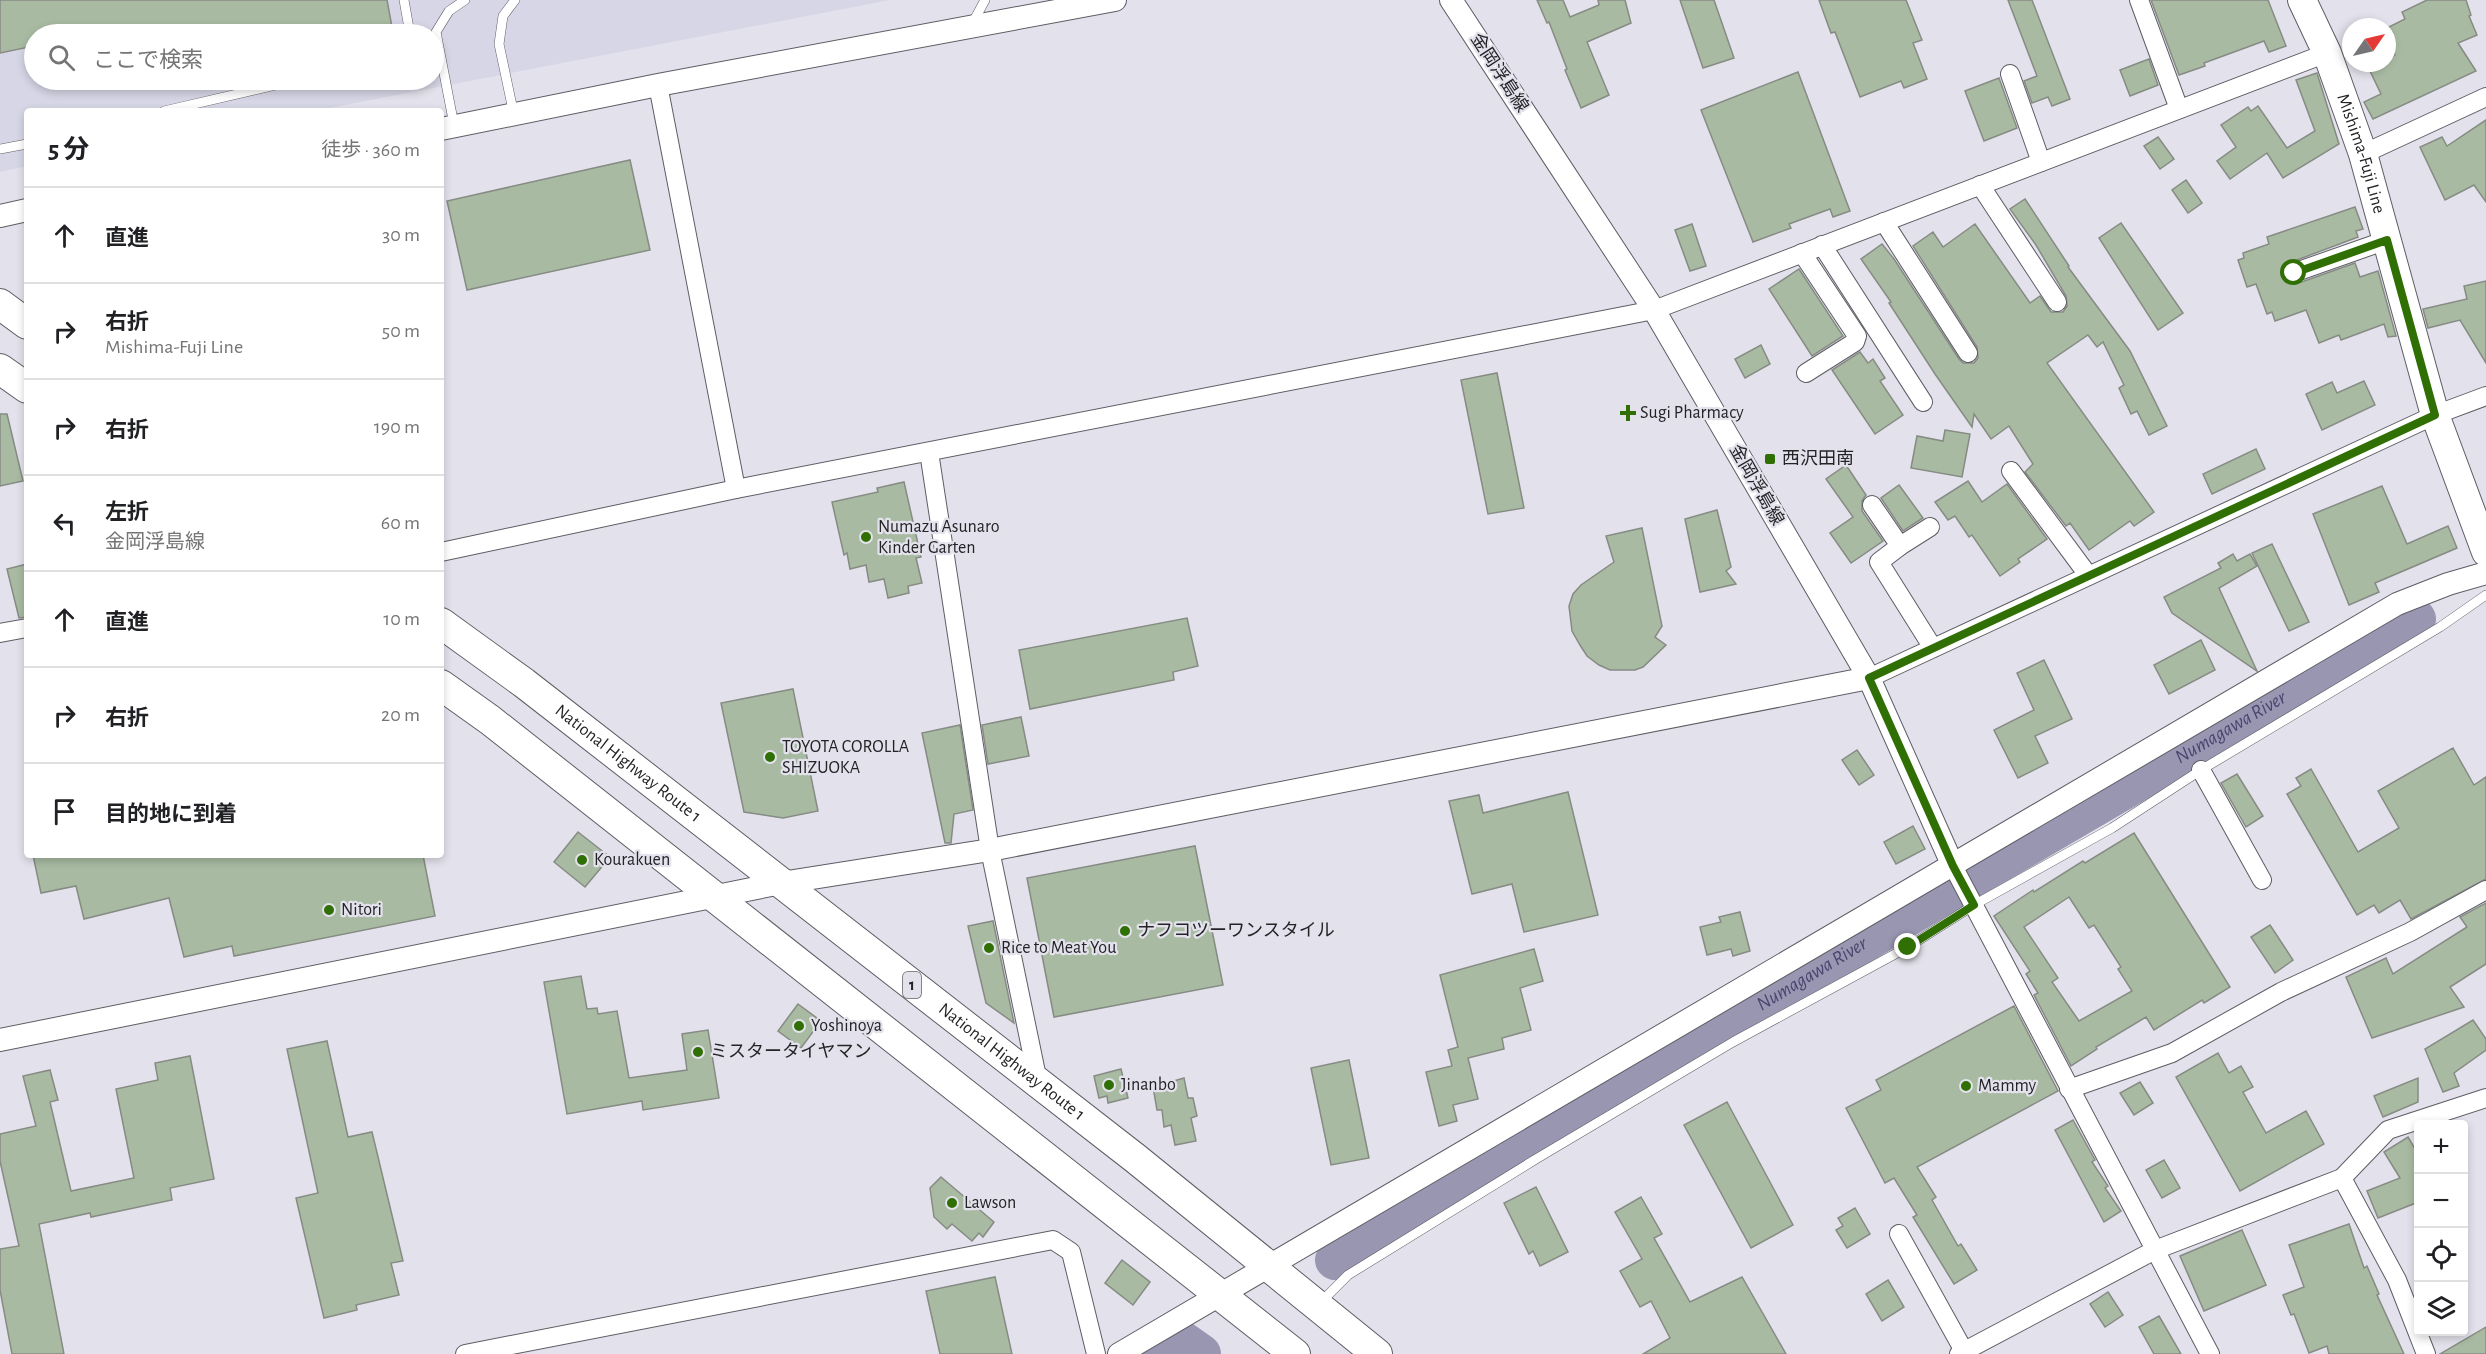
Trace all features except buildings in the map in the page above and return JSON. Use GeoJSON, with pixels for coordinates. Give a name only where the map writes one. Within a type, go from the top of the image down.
{"type":"FeatureCollection","features":[{"type":"Feature","properties":{"kind":"highway"},"geometry":{"type":"LineString","coordinates":[[0,304],[24,322]]}},
{"type":"Feature","properties":{"kind":"highway"},"geometry":{"type":"LineString","coordinates":[[0,369],[24,386]]}},
{"type":"Feature","properties":{"kind":"highway","name":"National Highway Route 1"},"geometry":{"type":"LineString","coordinates":[[444,625],[533,690],[1038,1082],[1377,1354]]}},
{"type":"Feature","properties":{"kind":"highway"},"geometry":{"type":"LineString","coordinates":[[444,687],[490,720],[1295,1354]]}},
{"type":"Feature","properties":{"kind":"main road","name":"Mishima-Fuji Line"},"geometry":{"type":"LineString","coordinates":[[2302,0],[2327,53],[2363,154],[2435,415],[2486,552]]}},
{"type":"Feature","properties":{"kind":"street"},"geometry":{"type":"LineString","coordinates":[[447,128],[658,85],[1115,0]]}},
{"type":"Feature","properties":{"kind":"street","name":"金岡浮島線"},"geometry":{"type":"LineString","coordinates":[[1451,0],[1654,310],[1869,678],[1953,866]]}},
{"type":"Feature","properties":{"kind":"street"},"geometry":{"type":"LineString","coordinates":[[2139,0],[2179,109]]}},
{"type":"Feature","properties":{"kind":"street"},"geometry":{"type":"LineString","coordinates":[[444,551],[736,489],[1654,310],[2327,53]]}},
{"type":"Feature","properties":{"kind":"street"},"geometry":{"type":"LineString","coordinates":[[2010,74],[2041,162]]}},
{"type":"Feature","properties":{"kind":"street"},"geometry":{"type":"LineString","coordinates":[[658,85],[736,489]]}},
{"type":"Feature","properties":{"kind":"street"},"geometry":{"type":"LineString","coordinates":[[2363,154],[2486,97]]}},
{"type":"Feature","properties":{"kind":"street"},"geometry":{"type":"LineString","coordinates":[[1980,185],[2057,302]]}},
{"type":"Feature","properties":{"kind":"street"},"geometry":{"type":"LineString","coordinates":[[0,216],[24,211]]}},
{"type":"Feature","properties":{"kind":"street"},"geometry":{"type":"LineString","coordinates":[[1884,222],[1968,353]]}},
{"type":"Feature","properties":{"kind":"street"},"geometry":{"type":"LineString","coordinates":[[2294,273],[2387,240]]}},
{"type":"Feature","properties":{"kind":"street"},"geometry":{"type":"LineString","coordinates":[[1822,245],[1923,402]]}},
{"type":"Feature","properties":{"kind":"street"},"geometry":{"type":"LineString","coordinates":[[1802,252],[1857,336],[1855,342],[1806,373]]}},
{"type":"Feature","properties":{"kind":"street"},"geometry":{"type":"LineString","coordinates":[[0,1040],[781,883],[990,850],[1869,678],[2435,415],[2486,396]]}},
{"type":"Feature","properties":{"kind":"street"},"geometry":{"type":"LineString","coordinates":[[929,452],[990,850],[1038,1082]]}},
{"type":"Feature","properties":{"kind":"street"},"geometry":{"type":"LineString","coordinates":[[2011,471],[2088,575]]}},
{"type":"Feature","properties":{"kind":"street"},"geometry":{"type":"LineString","coordinates":[[1872,505],[1900,546]]}},
{"type":"Feature","properties":{"kind":"street"},"geometry":{"type":"LineString","coordinates":[[1930,526],[1879,562],[1933,648]]}},
{"type":"Feature","properties":{"kind":"street"},"geometry":{"type":"LineString","coordinates":[[1119,1354],[2397,604],[2448,584],[2486,573]]}},
{"type":"Feature","properties":{"kind":"street"},"geometry":{"type":"LineString","coordinates":[[0,633],[24,629]]}},
{"type":"Feature","properties":{"kind":"street"},"geometry":{"type":"LineString","coordinates":[[2201,770],[2262,880]]}},
{"type":"Feature","properties":{"kind":"street"},"geometry":{"type":"LineString","coordinates":[[1953,866],[2211,1354]]}},
{"type":"Feature","properties":{"kind":"street"},"geometry":{"type":"LineString","coordinates":[[2069,1089],[2172,1053],[2281,992],[2410,932],[2486,890]]}},
{"type":"Feature","properties":{"kind":"street"},"geometry":{"type":"LineString","coordinates":[[1899,1234],[1961,1353],[2155,1250],[2342,1178],[2388,1130],[2486,1098]]}},
{"type":"Feature","properties":{"kind":"street"},"geometry":{"type":"LineString","coordinates":[[2342,1178],[2397,1280],[2426,1354]]}},
{"type":"Feature","properties":{"kind":"street"},"geometry":{"type":"LineString","coordinates":[[465,1354],[1053,1240],[1071,1252],[1096,1354]]}},
{"type":"Feature","properties":{"kind":"lane"},"geometry":{"type":"LineString","coordinates":[[404,0],[408,24]]}},
{"type":"Feature","properties":{"kind":"lane"},"geometry":{"type":"LineString","coordinates":[[441,24],[449,11],[465,0]]}},
{"type":"Feature","properties":{"kind":"lane"},"geometry":{"type":"LineString","coordinates":[[514,115],[499,44],[503,16],[515,0]]}},
{"type":"Feature","properties":{"kind":"lane"},"geometry":{"type":"LineString","coordinates":[[971,27],[985,0]]}},
{"type":"Feature","properties":{"kind":"lane"},"geometry":{"type":"LineString","coordinates":[[177,108],[254,90]]}},
{"type":"Feature","properties":{"kind":"lane"},"geometry":{"type":"LineString","coordinates":[[441,90],[447,128]]}},
{"type":"Feature","properties":{"kind":"lane"},"geometry":{"type":"LineString","coordinates":[[0,149],[24,145]]}},
{"type":"Feature","properties":{"kind":"lane"},"geometry":{"type":"LineString","coordinates":[[1318,1307],[1348,1275],[1536,1160],[1733,1042],[1908,947],[1974,905],[2112,828],[2201,770],[2383,663],[2486,595]]}},
{"type":"Feature","properties":{"kind":"shaded area"},"geometry":{"type":"Polygon","coordinates":[[[0,0],[890,0],[444,86],[444,24],[24,24],[24,90],[423,90],[330,108],[24,108],[24,167],[0,172],[0,0]]]}},
{"type":"Feature","properties":{"kind":"waterway","name":"Numagawa River"},"geometry":{"type":"LineString","coordinates":[[1335,1260],[1940,897],[2416,619]]}},
{"type":"Feature","properties":{"kind":"waterway","name":"Numagawa River"},"geometry":{"type":"LineString","coordinates":[[1158,1354],[1184,1342],[1201,1354]]}},
{"type":"Feature","properties":{"kind":"place","name":"Sugi Pharmacy"},"geometry":{"type":"Point","coordinates":[1628,413]}},
{"type":"Feature","properties":{"kind":"place","name":"西沢田南"},"geometry":{"type":"Point","coordinates":[1770,459]}},
{"type":"Feature","properties":{"kind":"place","name":"Numazu Asunaro Kinder Garten"},"geometry":{"type":"Point","coordinates":[866,537]}},
{"type":"Feature","properties":{"kind":"place","name":"TOYOTA COROLLA SHIZUOKA"},"geometry":{"type":"Point","coordinates":[770,757]}},
{"type":"Feature","properties":{"kind":"place","name":"Kourakuen"},"geometry":{"type":"Point","coordinates":[582,860]}},
{"type":"Feature","properties":{"kind":"place","name":"Nitori"},"geometry":{"type":"Point","coordinates":[329,910]}},
{"type":"Feature","properties":{"kind":"place","name":"ナフコツーワンスタイル"},"geometry":{"type":"Point","coordinates":[1125,931]}},
{"type":"Feature","properties":{"kind":"place","name":"Rice to Meat You"},"geometry":{"type":"Point","coordinates":[989,948]}},
{"type":"Feature","properties":{"kind":"place","name":"Yoshinoya"},"geometry":{"type":"Point","coordinates":[799,1026]}},
{"type":"Feature","properties":{"kind":"place","name":"ミスタータイヤマン"},"geometry":{"type":"Point","coordinates":[698,1052]}},
{"type":"Feature","properties":{"kind":"place","name":"Jinanbo"},"geometry":{"type":"Point","coordinates":[1109,1085]}},
{"type":"Feature","properties":{"kind":"place","name":"Mammy"},"geometry":{"type":"Point","coordinates":[1966,1086]}},
{"type":"Feature","properties":{"kind":"place","name":"Lawson"},"geometry":{"type":"Point","coordinates":[952,1203]}},
{"type":"Feature","properties":{"kind":"route"},"geometry":{"type":"LineString","coordinates":[[1908,947],[1974,905],[1953,866],[1869,678],[2435,415],[2387,240],[2294,273]]}}]}
